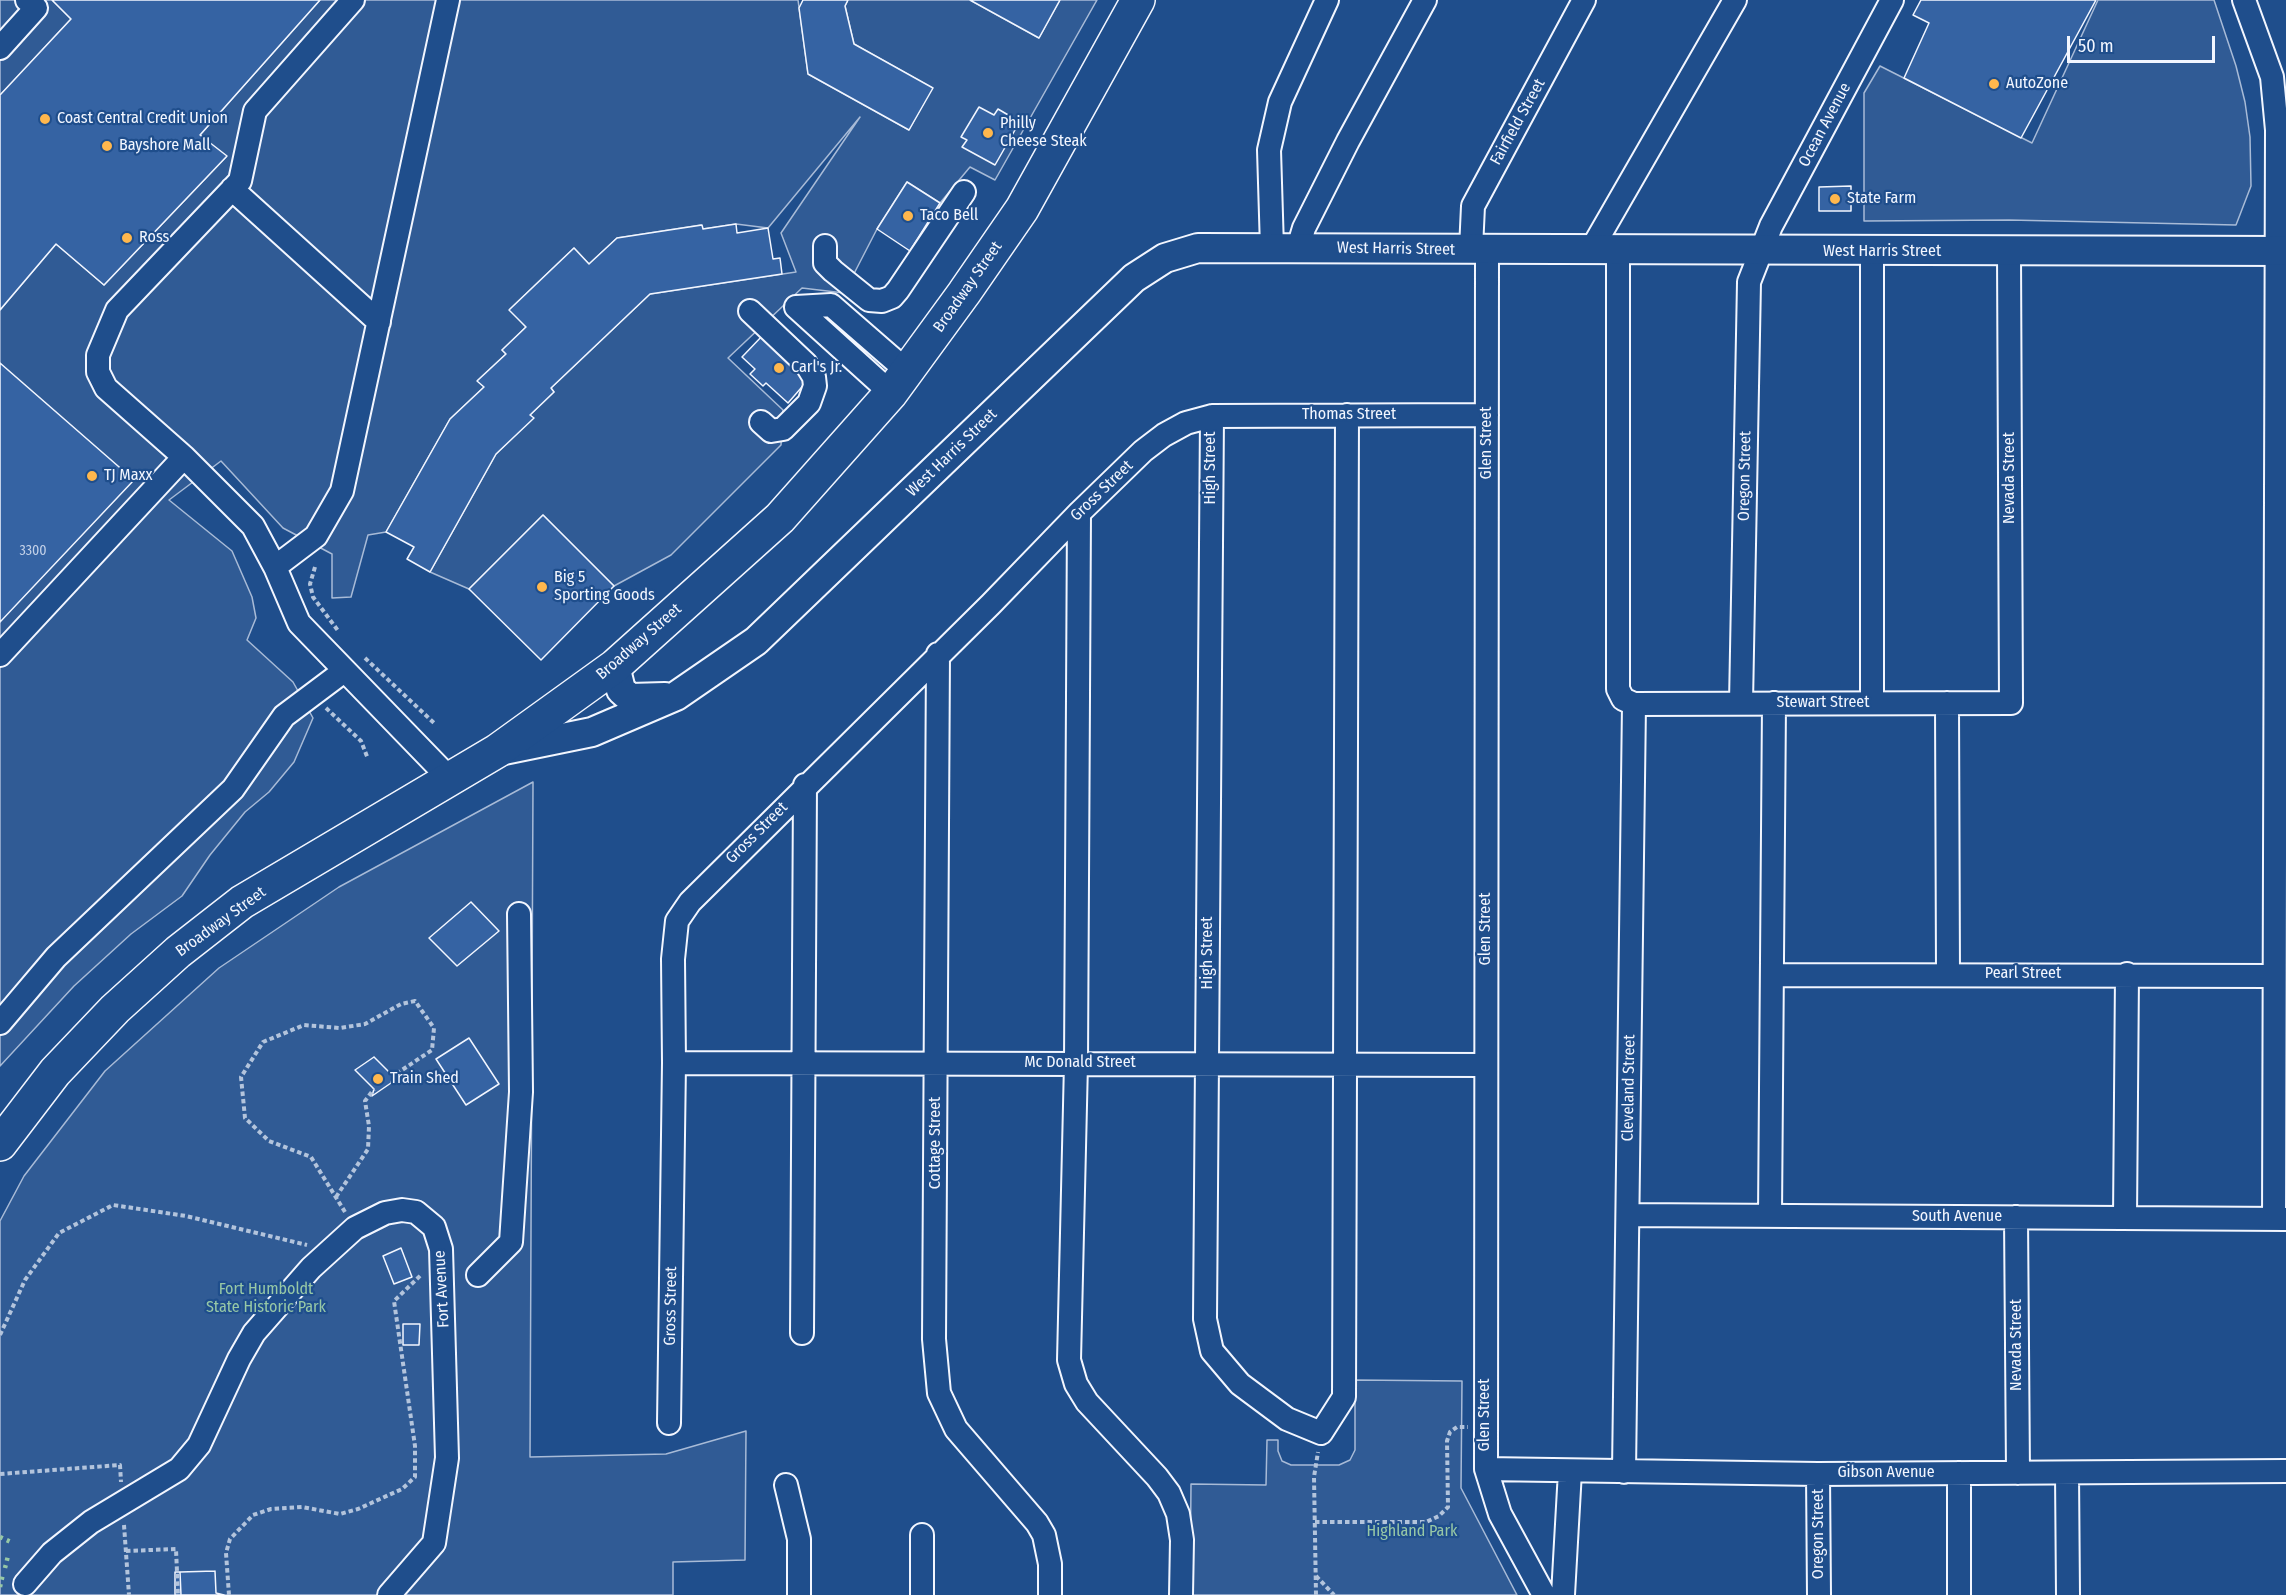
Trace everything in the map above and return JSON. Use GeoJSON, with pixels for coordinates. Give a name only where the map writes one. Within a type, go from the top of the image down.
{"type":"FeatureCollection","features":[{"type":"Feature","properties":{"kind":"highway","name":"Broadway Street"},"geometry":{"type":"LineString","coordinates":[[0,1144],[55,1071],[115,1009],[178,952],[242,903],[497,751],[615,666],[780,518],[899,382],[1022,209],[1138,0]]}},
{"type":"Feature","properties":{"kind":"main road","name":"West Harris Street"},"geometry":{"type":"LineString","coordinates":[[497,751],[592,732],[676,696],[756,641],[1134,278],[1165,258],[1198,248],[2009,253],[2282,251]]}},
{"type":"Feature","properties":{"kind":"main road","name":"West Harris Street"},"geometry":{"type":"LineString","coordinates":[[615,666],[621,690],[630,698],[676,696]]}},
{"type":"Feature","properties":{"kind":"street"},"geometry":{"type":"LineString","coordinates":[[0,48],[36,8],[27,0]]}},
{"type":"Feature","properties":{"kind":"street"},"geometry":{"type":"LineString","coordinates":[[353,0],[255,111],[240,181],[117,310],[98,355],[98,372],[106,388],[184,457],[253,525],[275,567],[299,623],[451,780]]}},
{"type":"Feature","properties":{"kind":"street"},"geometry":{"type":"LineString","coordinates":[[275,567],[316,536],[342,491],[448,0]]}},
{"type":"Feature","properties":{"kind":"street"},"geometry":{"type":"LineString","coordinates":[[1285,248],[1269,150],[1280,102],[1327,0]]}},
{"type":"Feature","properties":{"kind":"street"},"geometry":{"type":"LineString","coordinates":[[1285,248],[1304,228],[1348,141],[1425,0]]}},
{"type":"Feature","properties":{"kind":"street","name":"Fairfield Street"},"geometry":{"type":"LineString","coordinates":[[1479,249],[1473,206],[1584,0]]}},
{"type":"Feature","properties":{"kind":"street"},"geometry":{"type":"LineString","coordinates":[[1634,704],[1623,699],[1618,689],[1605,250],[1735,0]]}},
{"type":"Feature","properties":{"kind":"street","name":"Ocean Avenue"},"geometry":{"type":"LineString","coordinates":[[1761,252],[1776,216],[1893,0]]}},
{"type":"Feature","properties":{"kind":"street"},"geometry":{"type":"LineString","coordinates":[[2244,0],[2272,77],[2277,130],[2282,251],[2282,689],[2278,961],[2280,1219]]}},
{"type":"Feature","properties":{"kind":"street"},"geometry":{"type":"LineString","coordinates":[[232,189],[379,322]]}},
{"type":"Feature","properties":{"kind":"street"},"geometry":{"type":"LineString","coordinates":[[825,246],[825,263],[832,271],[869,300],[882,301],[892,297],[898,290],[964,192]]}},
{"type":"Feature","properties":{"kind":"street","name":"Glen Street"},"geometry":{"type":"LineString","coordinates":[[1479,249],[1487,415],[1486,1469],[1500,1514],[1544,1595]]}},
{"type":"Feature","properties":{"kind":"street","name":"Oregon Street"},"geometry":{"type":"LineString","coordinates":[[1741,704],[1749,282],[1761,252]]}},
{"type":"Feature","properties":{"kind":"street"},"geometry":{"type":"LineString","coordinates":[[1872,252],[1872,704]]}},
{"type":"Feature","properties":{"kind":"street","name":"Nevada Street"},"geometry":{"type":"LineString","coordinates":[[2009,253],[2012,703]]}},
{"type":"Feature","properties":{"kind":"street"},"geometry":{"type":"LineString","coordinates":[[750,311],[806,364],[814,377],[816,386],[809,403],[783,429],[771,431],[760,422]]}},
{"type":"Feature","properties":{"kind":"street"},"geometry":{"type":"LineString","coordinates":[[1321,1433],[1344,1397],[1347,415]]}},
{"type":"Feature","properties":{"kind":"street","name":"Thomas Street"},"geometry":{"type":"LineString","coordinates":[[1212,416],[1487,415]]}},
{"type":"Feature","properties":{"kind":"street","name":"Gross Street"},"geometry":{"type":"LineString","coordinates":[[669,1423],[674,1063],[673,959],[677,921],[690,902],[805,785],[991,604],[1143,451],[1164,435],[1186,423],[1212,416]]}},
{"type":"Feature","properties":{"kind":"street","name":"High Street"},"geometry":{"type":"LineString","coordinates":[[1212,416],[1207,1336],[1212,1351],[1240,1384],[1287,1419],[1321,1433]]}},
{"type":"Feature","properties":{"kind":"street"},"geometry":{"type":"LineString","coordinates":[[0,655],[184,457]]}},
{"type":"Feature","properties":{"kind":"street"},"geometry":{"type":"LineString","coordinates":[[1079,513],[1076,1063],[1069,1360],[1076,1384],[1087,1402],[1169,1493],[1178,1514],[1182,1540],[1181,1595]]}},
{"type":"Feature","properties":{"kind":"street","name":"Cottage Street"},"geometry":{"type":"LineString","coordinates":[[938,654],[934,1339],[939,1393],[956,1429],[1037,1523],[1044,1535],[1050,1564],[1050,1595]]}},
{"type":"Feature","properties":{"kind":"street"},"geometry":{"type":"LineString","coordinates":[[0,1023],[56,957],[233,789],[284,716],[345,671]]}},
{"type":"Feature","properties":{"kind":"street"},"geometry":{"type":"LineString","coordinates":[[1947,703],[1948,974]]}},
{"type":"Feature","properties":{"kind":"street","name":"Stewart Street"},"geometry":{"type":"LineString","coordinates":[[1634,704],[2012,703]]}},
{"type":"Feature","properties":{"kind":"street","name":"Cleveland Street"},"geometry":{"type":"LineString","coordinates":[[1624,1472],[1634,704]]}},
{"type":"Feature","properties":{"kind":"street"},"geometry":{"type":"LineString","coordinates":[[1770,1216],[1774,704]]}},
{"type":"Feature","properties":{"kind":"street"},"geometry":{"type":"LineString","coordinates":[[802,1333],[805,785]]}},
{"type":"Feature","properties":{"kind":"street"},"geometry":{"type":"LineString","coordinates":[[478,1275],[511,1242],[521,1092],[519,914]]}},
{"type":"Feature","properties":{"kind":"street","name":"Pearl Street"},"geometry":{"type":"LineString","coordinates":[[1773,975],[2127,974],[2278,961]]}},
{"type":"Feature","properties":{"kind":"street"},"geometry":{"type":"LineString","coordinates":[[2125,1218],[2127,974]]}},
{"type":"Feature","properties":{"kind":"street","name":"Mc Donald Street"},"geometry":{"type":"LineString","coordinates":[[674,1063],[1486,1065]]}},
{"type":"Feature","properties":{"kind":"street","name":"Fort Avenue"},"geometry":{"type":"LineString","coordinates":[[25,1584],[52,1553],[91,1522],[179,1469],[199,1445],[239,1359],[254,1333],[330,1251],[355,1228],[385,1213],[402,1210],[416,1212],[434,1227],[442,1255],[447,1458],[434,1543],[389,1595]]}},
{"type":"Feature","properties":{"kind":"street","name":"South Avenue"},"geometry":{"type":"LineString","coordinates":[[1628,1215],[2280,1219]]}},
{"type":"Feature","properties":{"kind":"street","name":"Nevada Street"},"geometry":{"type":"LineString","coordinates":[[2016,1217],[2018,1473]]}},
{"type":"Feature","properties":{"kind":"street","name":"Gibson Avenue"},"geometry":{"type":"LineString","coordinates":[[1486,1469],[1818,1474],[2286,1471]]}},
{"type":"Feature","properties":{"kind":"street"},"geometry":{"type":"LineString","coordinates":[[1563,1595],[1570,1471]]}},
{"type":"Feature","properties":{"kind":"street"},"geometry":{"type":"LineString","coordinates":[[1959,1473],[1959,1595]]}},
{"type":"Feature","properties":{"kind":"street"},"geometry":{"type":"LineString","coordinates":[[2067,1473],[2068,1595]]}},
{"type":"Feature","properties":{"kind":"street","name":"Oregon Street"},"geometry":{"type":"LineString","coordinates":[[1818,1474],[1819,1595]]}},
{"type":"Feature","properties":{"kind":"street"},"geometry":{"type":"LineString","coordinates":[[786,1485],[799,1539],[799,1595]]}},
{"type":"Feature","properties":{"kind":"street"},"geometry":{"type":"LineString","coordinates":[[922,1535],[922,1595]]}},
{"type":"Feature","properties":{"kind":"path"},"geometry":{"type":"LineString","coordinates":[[315,567],[310,584],[313,597],[343,636]]}},
{"type":"Feature","properties":{"kind":"path"},"geometry":{"type":"LineString","coordinates":[[359,652],[434,723]]}},
{"type":"Feature","properties":{"kind":"path"},"geometry":{"type":"LineString","coordinates":[[322,704],[361,741],[368,759]]}},
{"type":"Feature","properties":{"kind":"path"},"geometry":{"type":"LineString","coordinates":[[355,1228],[311,1157],[269,1141],[245,1118],[241,1077],[263,1042],[304,1025],[340,1028],[364,1024],[401,1004],[415,1001],[434,1028],[432,1050],[393,1076]]}},
{"type":"Feature","properties":{"kind":"path"},"geometry":{"type":"LineString","coordinates":[[336,1197],[368,1149],[369,1126],[364,1101],[374,1089]]}},
{"type":"Feature","properties":{"kind":"path"},"geometry":{"type":"LineString","coordinates":[[0,1335],[25,1280],[59,1233],[113,1205],[186,1216],[330,1251]]}},
{"type":"Feature","properties":{"kind":"path"},"geometry":{"type":"LineString","coordinates":[[229,1595],[226,1553],[230,1539],[253,1515],[271,1509],[302,1507],[340,1514],[358,1509],[402,1489],[415,1477],[415,1446],[394,1301],[442,1255]]}},
{"type":"Feature","properties":{"kind":"path"},"geometry":{"type":"LineString","coordinates":[[1315,1522],[1426,1522],[1439,1516],[1448,1507],[1446,1463],[1447,1441],[1450,1432],[1457,1427],[1485,1427]]}},
{"type":"Feature","properties":{"kind":"path"},"geometry":{"type":"LineString","coordinates":[[1316,1595],[1314,1477],[1321,1433]]}},
{"type":"Feature","properties":{"kind":"path"},"geometry":{"type":"LineString","coordinates":[[126,1551],[176,1548],[178,1595]]}},
{"type":"Feature","properties":{"kind":"path"},"geometry":{"type":"LineString","coordinates":[[1315,1576],[1334,1595]]}},
{"type":"Feature","properties":{"kind":"shaded area"},"geometry":{"type":"Polygon","coordinates":[[[0,0],[52,0],[71,19],[0,95],[0,0]]]}},
{"type":"Feature","properties":{"kind":"shaded area"},"geometry":{"type":"Polygon","coordinates":[[[320,0],[798,0],[808,74],[909,130],[932,88],[854,44],[845,6],[848,0],[970,0],[1039,38],[1060,0],[1097,0],[995,180],[970,167],[940,203],[907,182],[877,229],[844,293],[802,288],[728,358],[783,410],[781,445],[671,555],[614,586],[543,515],[469,589],[430,572],[496,454],[533,418],[530,415],[554,392],[551,388],[650,294],[796,272],[781,233],[860,117],[768,228],[736,224],[703,229],[701,225],[617,238],[589,264],[574,248],[510,309],[526,327],[502,350],[506,354],[478,380],[484,387],[450,419],[386,532],[368,535],[351,597],[332,598],[332,554],[283,528],[221,461],[169,500],[232,551],[252,597],[256,618],[247,640],[293,682],[313,718],[294,762],[269,792],[245,812],[210,855],[182,896],[131,934],[74,986],[0,1066],[0,310],[56,244],[104,285],[226,157],[200,135],[320,0]]]}},
{"type":"Feature","properties":{"kind":"shaded area"},"geometry":{"type":"Polygon","coordinates":[[[2098,0],[2214,0],[2236,66],[2245,102],[2250,137],[2251,186],[2236,225],[2009,220],[1864,221],[1864,93],[1880,66],[2032,143],[2098,0]]]}},
{"type":"Feature","properties":{"kind":"shaded area","name":"Fort Humboldt State Historic Park"},"geometry":{"type":"Polygon","coordinates":[[[533,782],[530,1457],[666,1454],[746,1431],[745,1560],[673,1562],[673,1595],[0,1595],[0,1221],[24,1176],[105,1071],[219,968],[339,887],[533,782]]]}},
{"type":"Feature","properties":{"kind":"shaded area","name":"Highland Park"},"geometry":{"type":"Polygon","coordinates":[[[1355,1380],[1462,1381],[1461,1488],[1517,1595],[1190,1595],[1191,1484],[1266,1485],[1267,1440],[1278,1440],[1278,1451],[1282,1461],[1291,1465],[1339,1465],[1350,1460],[1355,1450],[1355,1380]]]}},
{"type":"Feature","properties":{"kind":"building","name":"Bayshore Mall"},"geometry":{"type":"Polygon","coordinates":[[[52,0],[320,0],[200,135],[227,156],[104,285],[56,244],[0,310],[0,95],[71,19],[52,0]]]}},
{"type":"Feature","properties":{"kind":"building"},"geometry":{"type":"Polygon","coordinates":[[[803,0],[848,0],[845,6],[854,44],[933,88],[909,130],[808,74],[799,8],[803,0]]]}},
{"type":"Feature","properties":{"kind":"building"},"geometry":{"type":"Polygon","coordinates":[[[970,0],[1060,0],[1039,38],[970,0]]]}},
{"type":"Feature","properties":{"kind":"building"},"geometry":{"type":"Polygon","coordinates":[[[1921,0],[2096,0],[2021,138],[1904,78],[1929,23],[1913,15],[1921,0]]]}},
{"type":"Feature","properties":{"kind":"building","name":"Philly Cheese Steak"},"geometry":{"type":"Polygon","coordinates":[[[979,107],[994,115],[998,109],[1015,119],[1010,127],[1015,130],[995,165],[962,147],[967,140],[961,137],[979,107]]]}},
{"type":"Feature","properties":{"kind":"building","name":"Taco Bell"},"geometry":{"type":"Polygon","coordinates":[[[907,182],[940,203],[910,251],[877,229],[907,182]]]}},
{"type":"Feature","properties":{"kind":"building","name":"State Farm"},"geometry":{"type":"Polygon","coordinates":[[[1851,186],[1851,211],[1819,211],[1819,187],[1851,186]]]}},
{"type":"Feature","properties":{"kind":"building"},"geometry":{"type":"Polygon","coordinates":[[[736,224],[737,233],[768,228],[773,259],[780,258],[782,274],[650,294],[551,388],[554,392],[530,415],[534,418],[496,454],[430,572],[407,559],[414,547],[386,532],[450,419],[484,387],[477,381],[506,354],[502,350],[526,327],[509,310],[574,248],[589,264],[617,238],[702,225],[703,229],[736,224]]]}},
{"type":"Feature","properties":{"kind":"building","name":"Carl's Jr."},"geometry":{"type":"Polygon","coordinates":[[[764,334],[808,380],[788,403],[766,383],[763,386],[750,374],[755,369],[742,357],[764,334]]]}},
{"type":"Feature","properties":{"kind":"building"},"geometry":{"type":"Polygon","coordinates":[[[0,363],[134,480],[0,622],[0,363]]]}},
{"type":"Feature","properties":{"kind":"building","name":"Big 5 Sporting Goods"},"geometry":{"type":"Polygon","coordinates":[[[543,515],[614,586],[541,660],[469,589],[543,515]]]}},
{"type":"Feature","properties":{"kind":"building"},"geometry":{"type":"Polygon","coordinates":[[[471,902],[499,931],[457,966],[429,938],[471,902]]]}},
{"type":"Feature","properties":{"kind":"building"},"geometry":{"type":"Polygon","coordinates":[[[469,1038],[499,1084],[466,1105],[436,1059],[469,1038]]]}},
{"type":"Feature","properties":{"kind":"building","name":"Train Shed"},"geometry":{"type":"Polygon","coordinates":[[[374,1057],[393,1076],[391,1083],[372,1096],[374,1089],[355,1070],[374,1057]]]}},
{"type":"Feature","properties":{"kind":"building"},"geometry":{"type":"Polygon","coordinates":[[[401,1248],[412,1277],[394,1284],[383,1256],[401,1248]]]}},
{"type":"Feature","properties":{"kind":"building"},"geometry":{"type":"Polygon","coordinates":[[[403,1324],[420,1324],[419,1345],[403,1345],[403,1324]]]}},
{"type":"Feature","properties":{"kind":"building"},"geometry":{"type":"Polygon","coordinates":[[[215,1571],[216,1593],[224,1595],[181,1595],[180,1572],[215,1571]]]}},
{"type":"Feature","properties":{"kind":"building"},"geometry":{"type":"Polygon","coordinates":[[[175,1572],[180,1572],[181,1595],[175,1595],[175,1572]]]}},
{"type":"Feature","properties":{"kind":"hedge"},"geometry":{"type":"LineString","coordinates":[[0,1537],[13,1543]]}},
{"type":"Feature","properties":{"kind":"hedge"},"geometry":{"type":"LineString","coordinates":[[5,1568],[8,1556]]}},
{"type":"Feature","properties":{"kind":"hedge"},"geometry":{"type":"LineString","coordinates":[[0,1587],[3,1574]]}},
{"type":"Feature","properties":{"kind":"place","name":"AutoZone"},"geometry":{"type":"Point","coordinates":[1994,84]}},
{"type":"Feature","properties":{"kind":"place","name":"Coast Central Credit Union"},"geometry":{"type":"Point","coordinates":[45,119]}},
{"type":"Feature","properties":{"kind":"place","name":"Philly Cheese Steak"},"geometry":{"type":"Point","coordinates":[988,133]}},
{"type":"Feature","properties":{"kind":"place","name":"Bayshore Mall"},"geometry":{"type":"Point","coordinates":[107,146]}},
{"type":"Feature","properties":{"kind":"place","name":"State Farm"},"geometry":{"type":"Point","coordinates":[1835,199]}},
{"type":"Feature","properties":{"kind":"place","name":"Taco Bell"},"geometry":{"type":"Point","coordinates":[908,216]}},
{"type":"Feature","properties":{"kind":"place","name":"Ross"},"geometry":{"type":"Point","coordinates":[127,238]}},
{"type":"Feature","properties":{"kind":"place","name":"Carl's Jr."},"geometry":{"type":"Point","coordinates":[779,368]}},
{"type":"Feature","properties":{"kind":"place","name":"TJ Maxx"},"geometry":{"type":"Point","coordinates":[92,476]}},
{"type":"Feature","properties":{"kind":"place","name":"Big 5 Sporting Goods"},"geometry":{"type":"Point","coordinates":[542,587]}},
{"type":"Feature","properties":{"kind":"place","name":"Train Shed"},"geometry":{"type":"Point","coordinates":[378,1079]}}]}
